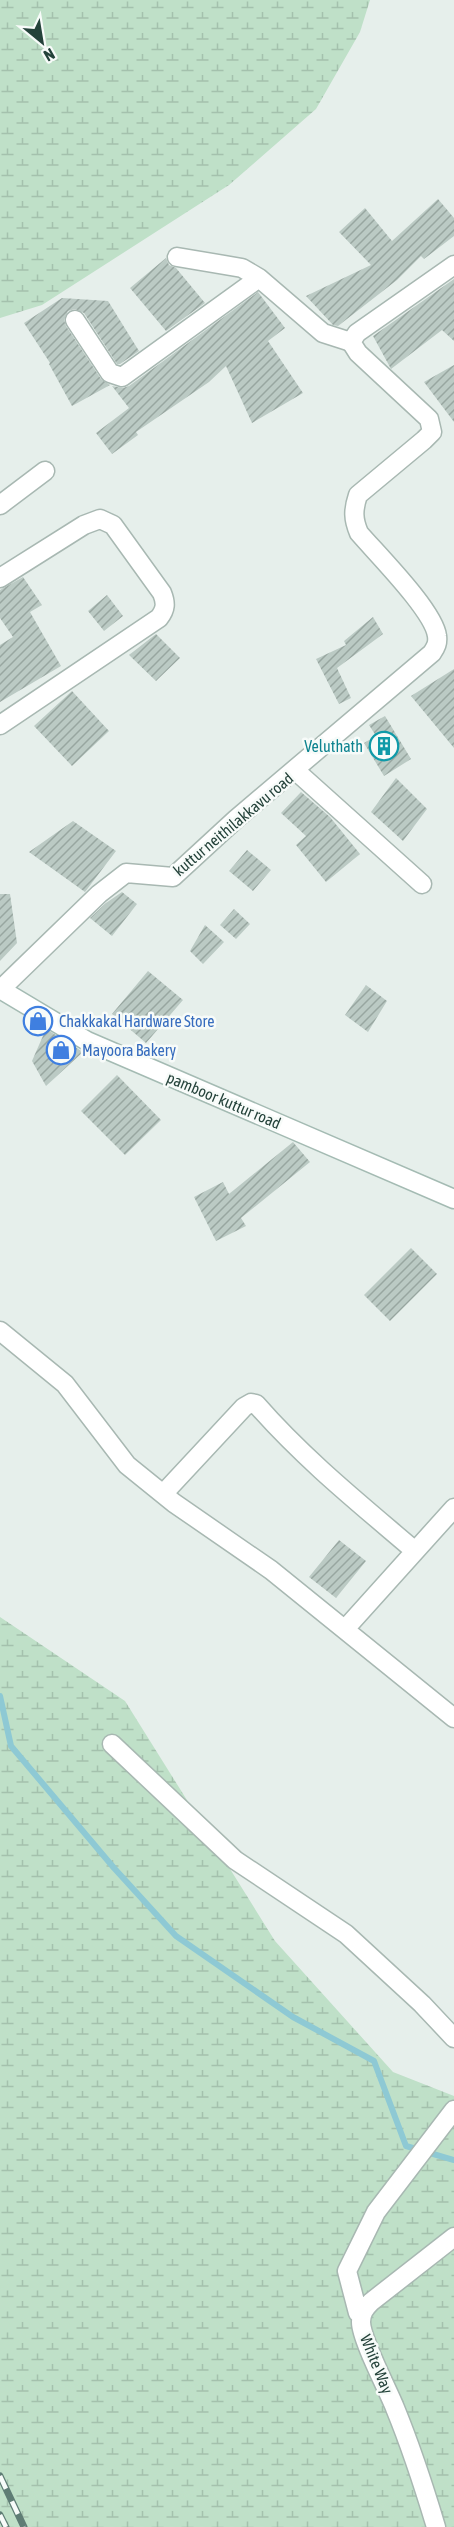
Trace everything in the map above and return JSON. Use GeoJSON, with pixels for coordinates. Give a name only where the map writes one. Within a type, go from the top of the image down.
{"type":"FeatureCollection","features":[{"type":"Feature","properties":{"kind":"street"},"geometry":{"type":"LineString","coordinates":[[177,257],[242,268],[259,278],[323,333],[351,342],[357,333],[454,265]]}},
{"type":"Feature","properties":{"kind":"street"},"geometry":{"type":"LineString","coordinates":[[75,320],[110,373],[122,377],[259,278]]}},
{"type":"Feature","properties":{"kind":"street","name":"kuttur neithilakkavu road"},"geometry":{"type":"LineString","coordinates":[[1,989],[99,894],[126,873],[174,877],[236,819],[296,771],[432,653],[437,645],[437,634],[426,612],[359,533],[354,520],[354,507],[358,495],[432,432],[429,419],[358,353],[351,342]]}},
{"type":"Feature","properties":{"kind":"street"},"geometry":{"type":"LineString","coordinates":[[0,505],[45,471]]}},
{"type":"Feature","properties":{"kind":"street"},"geometry":{"type":"LineString","coordinates":[[0,578],[84,525],[100,519],[113,525],[162,593],[165,604],[164,611],[159,618],[0,725]]}},
{"type":"Feature","properties":{"kind":"street"},"geometry":{"type":"LineString","coordinates":[[296,771],[422,884]]}},
{"type":"Feature","properties":{"kind":"street","name":"pamboor kuttur road"},"geometry":{"type":"LineString","coordinates":[[1,989],[87,1041],[454,1200]]}},
{"type":"Feature","properties":{"kind":"street"},"geometry":{"type":"LineString","coordinates":[[0,1331],[65,1384],[127,1465],[346,1628],[454,1718]]}},
{"type":"Feature","properties":{"kind":"street"},"geometry":{"type":"LineString","coordinates":[[163,1494],[244,1407],[251,1403],[256,1404],[275,1427],[313,1463],[415,1551]]}},
{"type":"Feature","properties":{"kind":"street"},"geometry":{"type":"LineString","coordinates":[[346,1628],[454,1508]]}},
{"type":"Feature","properties":{"kind":"street"},"geometry":{"type":"LineString","coordinates":[[112,1744],[235,1860],[346,1934],[422,2004],[454,2038]]}},
{"type":"Feature","properties":{"kind":"street"},"geometry":{"type":"LineString","coordinates":[[358,2313],[347,2271],[376,2212],[454,2110]]}},
{"type":"Feature","properties":{"kind":"street","name":"White Way"},"geometry":{"type":"LineString","coordinates":[[436,2527],[417,2465],[364,2336],[361,2322],[363,2310],[371,2302],[454,2237]]}},
{"type":"Feature","properties":{"kind":"green space"},"geometry":{"type":"Polygon","coordinates":[[[0,0],[370,0],[360,32],[316,109],[229,185],[42,305],[0,318],[0,0]]]}},
{"type":"Feature","properties":{"kind":"green space"},"geometry":{"type":"Polygon","coordinates":[[[0,1617],[125,1701],[275,1941],[393,2072],[454,2096],[454,2527],[0,2527],[0,1617]]]}},
{"type":"Feature","properties":{"kind":"building"},"geometry":{"type":"Polygon","coordinates":[[[438,199],[454,218],[454,236],[424,259],[421,256],[397,280],[338,326],[333,325],[306,296],[371,265],[339,232],[365,208],[392,241],[438,199]]]}},
{"type":"Feature","properties":{"kind":"building"},"geometry":{"type":"Polygon","coordinates":[[[166,258],[169,265],[176,268],[205,303],[166,331],[130,288],[166,258]]]}},
{"type":"Feature","properties":{"kind":"building"},"geometry":{"type":"Polygon","coordinates":[[[454,279],[454,341],[442,330],[391,369],[373,336],[454,279]]]}},
{"type":"Feature","properties":{"kind":"building"},"geometry":{"type":"Polygon","coordinates":[[[258,292],[285,328],[268,341],[303,393],[252,423],[226,366],[209,382],[136,432],[138,435],[112,454],[96,433],[129,408],[112,386],[123,388],[129,386],[258,292]]]}},
{"type":"Feature","properties":{"kind":"building"},"geometry":{"type":"Polygon","coordinates":[[[62,298],[108,301],[139,351],[117,364],[84,313],[75,309],[68,311],[64,320],[66,326],[101,379],[110,385],[72,406],[50,363],[24,323],[62,298]]]}},
{"type":"Feature","properties":{"kind":"building"},"geometry":{"type":"Polygon","coordinates":[[[454,365],[454,422],[424,382],[454,365]]]}},
{"type":"Feature","properties":{"kind":"building"},"geometry":{"type":"Polygon","coordinates":[[[23,577],[42,605],[30,612],[61,666],[0,702],[0,645],[13,637],[0,618],[0,590],[23,577]]]}},
{"type":"Feature","properties":{"kind":"building"},"geometry":{"type":"Polygon","coordinates":[[[107,595],[123,616],[104,631],[88,611],[107,595]]]}},
{"type":"Feature","properties":{"kind":"building"},"geometry":{"type":"Polygon","coordinates":[[[373,617],[383,634],[337,668],[351,698],[339,704],[316,659],[346,645],[344,641],[373,617]]]}},
{"type":"Feature","properties":{"kind":"building"},"geometry":{"type":"Polygon","coordinates":[[[156,634],[180,658],[156,681],[129,655],[156,634]]]}},
{"type":"Feature","properties":{"kind":"building"},"geometry":{"type":"Polygon","coordinates":[[[454,669],[454,748],[411,696],[454,669]]]}},
{"type":"Feature","properties":{"kind":"building"},"geometry":{"type":"Polygon","coordinates":[[[72,691],[109,731],[72,766],[34,726],[72,691]]]}},
{"type":"Feature","properties":{"kind":"building","name":"Veluthath"},"geometry":{"type":"Polygon","coordinates":[[[385,716],[411,759],[384,776],[364,743],[376,736],[369,725],[385,716]]]}},
{"type":"Feature","properties":{"kind":"building"},"geometry":{"type":"Polygon","coordinates":[[[396,778],[427,809],[403,841],[371,812],[396,778]]]}},
{"type":"Feature","properties":{"kind":"building"},"geometry":{"type":"Polygon","coordinates":[[[301,792],[330,817],[360,854],[326,882],[296,845],[306,836],[281,813],[301,792]]]}},
{"type":"Feature","properties":{"kind":"building"},"geometry":{"type":"Polygon","coordinates":[[[73,821],[116,851],[85,892],[29,852],[73,821]]]}},
{"type":"Feature","properties":{"kind":"building"},"geometry":{"type":"Polygon","coordinates":[[[247,850],[271,870],[253,891],[229,871],[247,850]]]}},
{"type":"Feature","properties":{"kind":"building"},"geometry":{"type":"Polygon","coordinates":[[[122,892],[137,904],[112,936],[90,918],[122,892]]]}},
{"type":"Feature","properties":{"kind":"building"},"geometry":{"type":"Polygon","coordinates":[[[0,894],[10,894],[17,943],[0,961],[0,894]]]}},
{"type":"Feature","properties":{"kind":"building"},"geometry":{"type":"Polygon","coordinates":[[[234,909],[250,924],[236,939],[220,925],[234,909]]]}},
{"type":"Feature","properties":{"kind":"building"},"geometry":{"type":"Polygon","coordinates":[[[205,925],[224,942],[203,964],[190,951],[205,925]]]}},
{"type":"Feature","properties":{"kind":"building"},"geometry":{"type":"Polygon","coordinates":[[[148,971],[183,1000],[146,1043],[112,1014],[148,971]]]}},
{"type":"Feature","properties":{"kind":"building"},"geometry":{"type":"Polygon","coordinates":[[[366,985],[387,1001],[368,1032],[345,1015],[366,985]]]}},
{"type":"Feature","properties":{"kind":"building","name":"Mayoora Bakery"},"geometry":{"type":"Polygon","coordinates":[[[46,1029],[83,1052],[46,1086],[32,1061],[46,1029]]]}},
{"type":"Feature","properties":{"kind":"building"},"geometry":{"type":"Polygon","coordinates":[[[117,1075],[161,1120],[125,1155],[81,1111],[117,1075]]]}},
{"type":"Feature","properties":{"kind":"building"},"geometry":{"type":"Polygon","coordinates":[[[293,1142],[310,1162],[241,1218],[246,1226],[216,1241],[194,1197],[223,1182],[229,1194],[293,1142]]]}},
{"type":"Feature","properties":{"kind":"building"},"geometry":{"type":"Polygon","coordinates":[[[411,1248],[437,1274],[390,1321],[364,1295],[411,1248]]]}},
{"type":"Feature","properties":{"kind":"building"},"geometry":{"type":"Polygon","coordinates":[[[339,1540],[366,1561],[336,1598],[309,1577],[339,1540]]]}},
{"type":"Feature","properties":{"kind":"waterway"},"geometry":{"type":"LineString","coordinates":[[0,1696],[11,1746],[114,1868],[176,1936],[293,2017],[374,2061],[406,2146],[454,2160]]}},
{"type":"Feature","properties":{"kind":"railway"},"geometry":{"type":"LineString","coordinates":[[0,2476],[24,2527]]}},
{"type":"Feature","properties":{"kind":"railway"},"geometry":{"type":"LineString","coordinates":[[0,2515],[6,2527]]}},
{"type":"Feature","properties":{"kind":"place","name":"Veluthath"},"geometry":{"type":"Point","coordinates":[384,746]}},
{"type":"Feature","properties":{"kind":"place","name":"Chakkakal Hardware Store"},"geometry":{"type":"Point","coordinates":[38,1021]}},
{"type":"Feature","properties":{"kind":"place","name":"Mayoora Bakery"},"geometry":{"type":"Point","coordinates":[61,1050]}}]}
